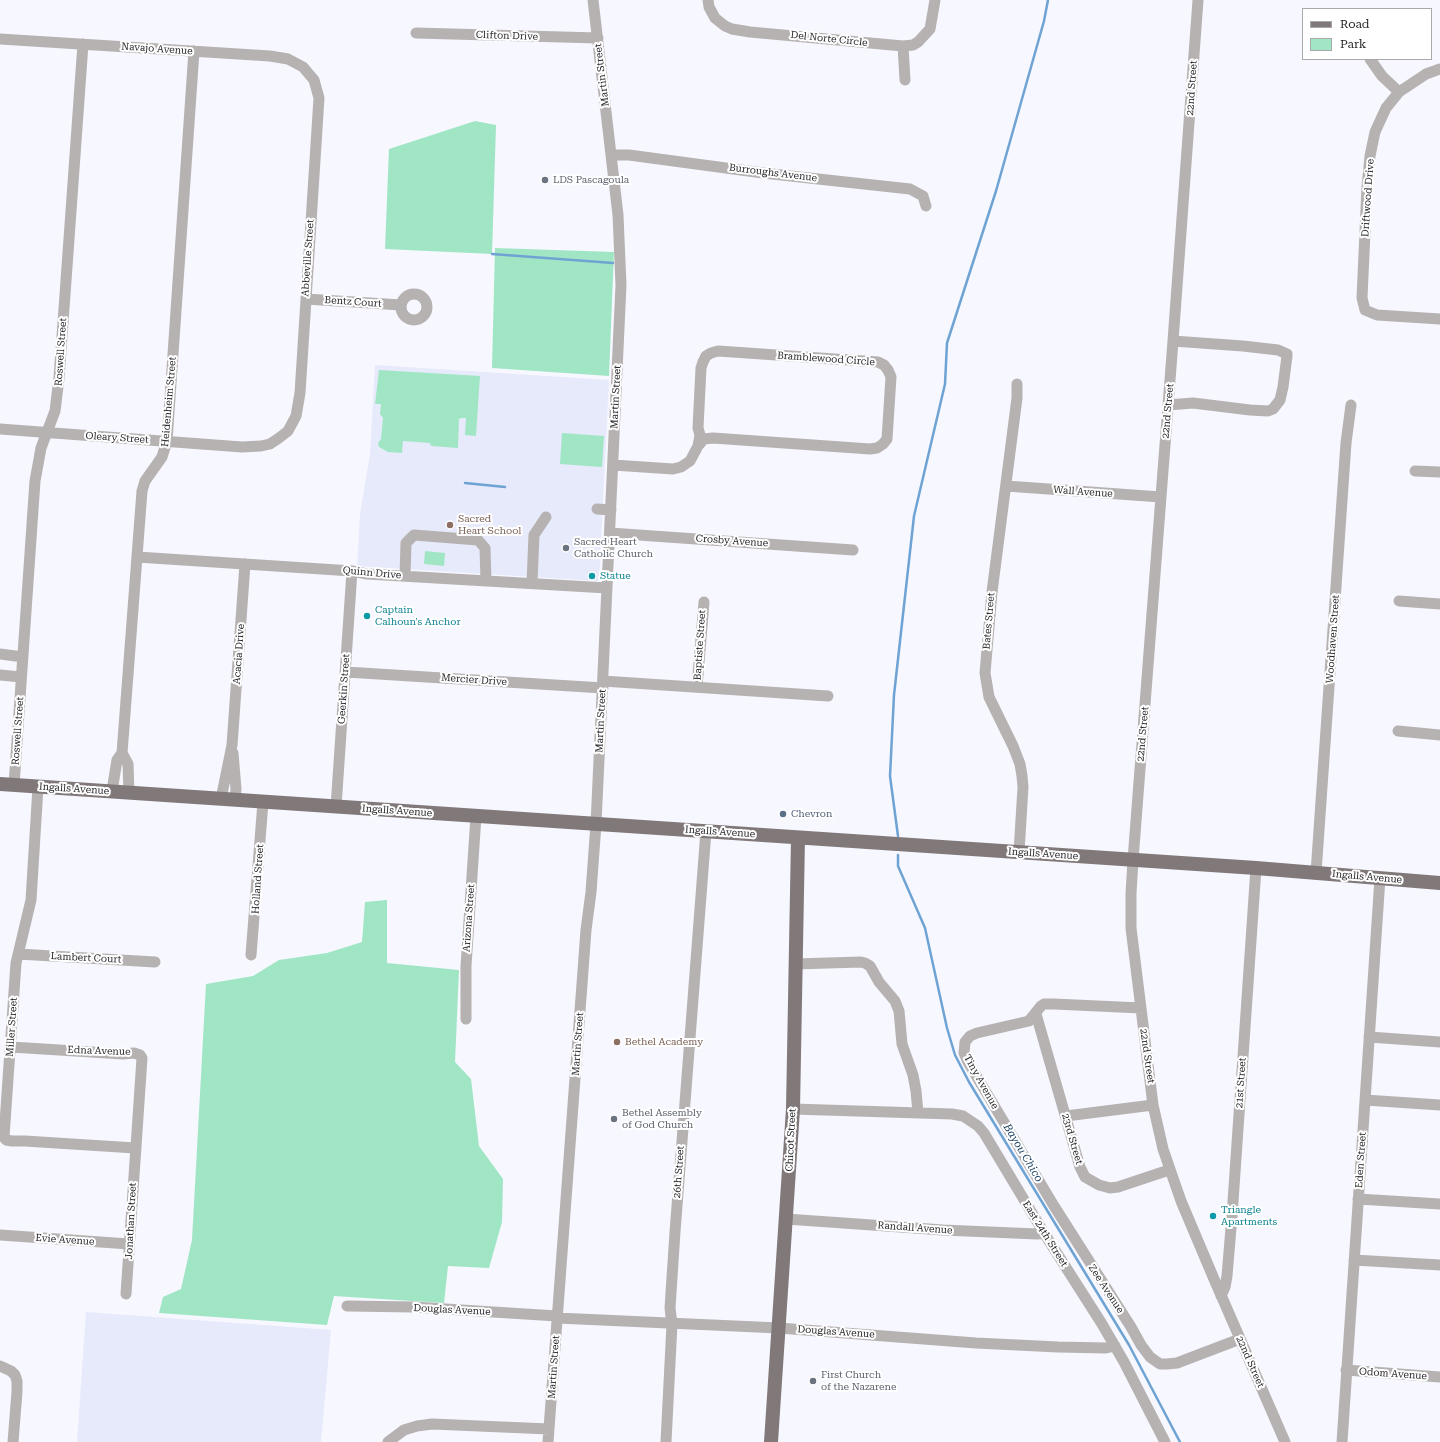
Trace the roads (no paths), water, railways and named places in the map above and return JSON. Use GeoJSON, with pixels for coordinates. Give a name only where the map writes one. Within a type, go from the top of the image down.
{"type":"FeatureCollection","features":[{"type":"Feature","properties":{"kind":"main road","name":"Ingalls Avenue"},"geometry":{"type":"LineString","coordinates":[[0,784],[1256,868],[1440,883]]}},
{"type":"Feature","properties":{"kind":"main road","name":"Chicot Street"},"geometry":{"type":"LineString","coordinates":[[771,1442],[793,1109],[798,838]]}},
{"type":"Feature","properties":{"kind":"street","name":"Martin Street"},"geometry":{"type":"LineString","coordinates":[[548,1442],[586,930],[591,892],[596,824],[621,285],[618,215],[593,0]]}},
{"type":"Feature","properties":{"kind":"street","name":"Del Norte Circle"},"geometry":{"type":"LineString","coordinates":[[708,0],[709,7],[715,18],[725,26],[732,29],[902,46],[913,45],[930,30],[935,0]]}},
{"type":"Feature","properties":{"kind":"street","name":"22nd Street"},"geometry":{"type":"LineString","coordinates":[[1198,0],[1133,860],[1131,928],[1153,1105],[1169,1170],[1240,1339],[1286,1442]]}},
{"type":"Feature","properties":{"kind":"street","name":"Clifton Drive"},"geometry":{"type":"LineString","coordinates":[[416,33],[598,38]]}},
{"type":"Feature","properties":{"kind":"street","name":"Navajo Avenue"},"geometry":{"type":"LineString","coordinates":[[0,39],[270,56],[295,62],[310,74]]}},
{"type":"Feature","properties":{"kind":"street","name":"Roswell Street"},"geometry":{"type":"LineString","coordinates":[[14,785],[35,481],[41,448],[55,411],[59,378],[83,44]]}},
{"type":"Feature","properties":{"kind":"street"},"geometry":{"type":"LineString","coordinates":[[902,46],[905,80]]}},
{"type":"Feature","properties":{"kind":"street","name":"Heidenheim Street"},"geometry":{"type":"LineString","coordinates":[[112,791],[117,760],[122,753],[142,491],[145,481],[162,457],[167,441],[194,51]]}},
{"type":"Feature","properties":{"kind":"street"},"geometry":{"type":"LineString","coordinates":[[1371,60],[1382,76],[1399,92]]}},
{"type":"Feature","properties":{"kind":"street","name":"Driftwood Drive"},"geometry":{"type":"LineString","coordinates":[[1440,69],[1426,74],[1399,92],[1392,99],[1380,118],[1371,148],[1362,298],[1365,310],[1377,315],[1440,320]]}},
{"type":"Feature","properties":{"kind":"street","name":"Abbeville Street"},"geometry":{"type":"LineString","coordinates":[[279,438],[288,431],[296,416],[300,393],[319,98],[314,80],[310,74]]}},
{"type":"Feature","properties":{"kind":"street","name":"Burroughs Avenue"},"geometry":{"type":"LineString","coordinates":[[611,155],[629,155],[763,173],[910,189],[922,196],[926,206]]}},
{"type":"Feature","properties":{"kind":"street","name":"Bentz Court"},"geometry":{"type":"LineString","coordinates":[[306,299],[401,305]]}},
{"type":"Feature","properties":{"kind":"street"},"geometry":{"type":"LineString","coordinates":[[1168,404],[1193,403],[1268,411],[1277,405],[1280,400],[1287,356],[1278,350],[1173,340]]}},
{"type":"Feature","properties":{"kind":"street","name":"Bramblewood Circle"},"geometry":{"type":"LineString","coordinates":[[718,351],[878,362],[884,365],[891,377],[887,439],[877,448],[870,449],[712,438],[701,440],[698,428],[702,368],[706,356],[711,353],[718,351]]}},
{"type":"Feature","properties":{"kind":"street","name":"Bates Street"},"geometry":{"type":"LineString","coordinates":[[1017,384],[1017,398],[992,592],[986,673],[989,697],[1013,746],[1020,764],[1023,793],[1020,852]]}},
{"type":"Feature","properties":{"kind":"street","name":"Woodhaven Street"},"geometry":{"type":"LineString","coordinates":[[1316,873],[1346,443],[1352,405]]}},
{"type":"Feature","properties":{"kind":"street","name":"Oleary Street"},"geometry":{"type":"LineString","coordinates":[[0,429],[242,447],[270,444],[279,438]]}},
{"type":"Feature","properties":{"kind":"street"},"geometry":{"type":"LineString","coordinates":[[613,465],[673,469],[681,467],[690,461],[701,440]]}},
{"type":"Feature","properties":{"kind":"street"},"geometry":{"type":"LineString","coordinates":[[1415,471],[1440,472]]}},
{"type":"Feature","properties":{"kind":"street","name":"Wall Avenue"},"geometry":{"type":"LineString","coordinates":[[1006,486],[1161,497]]}},
{"type":"Feature","properties":{"kind":"street"},"geometry":{"type":"LineString","coordinates":[[597,509],[611,510]]}},
{"type":"Feature","properties":{"kind":"street"},"geometry":{"type":"LineString","coordinates":[[532,584],[534,535],[546,517]]}},
{"type":"Feature","properties":{"kind":"street","name":"Crosby Avenue"},"geometry":{"type":"LineString","coordinates":[[610,533],[853,550]]}},
{"type":"Feature","properties":{"kind":"street"},"geometry":{"type":"LineString","coordinates":[[405,576],[406,543],[414,535],[478,540],[485,548],[486,581]]}},
{"type":"Feature","properties":{"kind":"street","name":"Quinn Drive"},"geometry":{"type":"LineString","coordinates":[[137,557],[352,571],[367,574],[607,588]]}},
{"type":"Feature","properties":{"kind":"street","name":"Acacia Drive"},"geometry":{"type":"LineString","coordinates":[[221,799],[232,745],[245,564]]}},
{"type":"Feature","properties":{"kind":"street","name":"Geerkin Street"},"geometry":{"type":"LineString","coordinates":[[336,807],[352,571]]}},
{"type":"Feature","properties":{"kind":"street"},"geometry":{"type":"LineString","coordinates":[[1399,601],[1440,604]]}},
{"type":"Feature","properties":{"kind":"street","name":"Baptiste Street"},"geometry":{"type":"LineString","coordinates":[[697,688],[704,602]]}},
{"type":"Feature","properties":{"kind":"street"},"geometry":{"type":"LineString","coordinates":[[0,654],[23,657]]}},
{"type":"Feature","properties":{"kind":"street","name":"Mercier Drive"},"geometry":{"type":"LineString","coordinates":[[346,672],[603,685],[697,688],[828,696]]}},
{"type":"Feature","properties":{"kind":"street"},"geometry":{"type":"LineString","coordinates":[[0,675],[22,677]]}},
{"type":"Feature","properties":{"kind":"street"},"geometry":{"type":"LineString","coordinates":[[1398,732],[1440,735]]}},
{"type":"Feature","properties":{"kind":"street","name":"Acacia Drive"},"geometry":{"type":"LineString","coordinates":[[232,745],[235,768],[235,800]]}},
{"type":"Feature","properties":{"kind":"street"},"geometry":{"type":"LineString","coordinates":[[122,753],[128,764],[129,793]]}},
{"type":"Feature","properties":{"kind":"street","name":"Miller Street"},"geometry":{"type":"LineString","coordinates":[[38,787],[31,900],[16,964],[6,1126],[4,1137],[6,1140],[12,1141],[135,1148]]}},
{"type":"Feature","properties":{"kind":"street","name":"Holland Street"},"geometry":{"type":"LineString","coordinates":[[251,956],[263,802]]}},
{"type":"Feature","properties":{"kind":"street","name":"Arizona Street"},"geometry":{"type":"LineString","coordinates":[[466,1020],[466,966],[476,816]]}},
{"type":"Feature","properties":{"kind":"street","name":"26th Street"},"geometry":{"type":"LineString","coordinates":[[666,1442],[672,1324],[670,1308],[706,831]]}},
{"type":"Feature","properties":{"kind":"street","name":"21st Street"},"geometry":{"type":"LineString","coordinates":[[1222,1296],[1227,1276],[1232,1216],[1256,868]]}},
{"type":"Feature","properties":{"kind":"street","name":"Eden Street"},"geometry":{"type":"LineString","coordinates":[[1342,1442],[1380,878]]}},
{"type":"Feature","properties":{"kind":"street","name":"Lambert Court"},"geometry":{"type":"LineString","coordinates":[[18,954],[154,962]]}},
{"type":"Feature","properties":{"kind":"street"},"geometry":{"type":"LineString","coordinates":[[795,964],[861,962],[870,966],[879,982],[895,1002],[898,1010],[902,1044],[913,1075],[918,1113]]}},
{"type":"Feature","properties":{"kind":"street","name":"Tiny Avenue"},"geometry":{"type":"LineString","coordinates":[[1013,1138],[968,1062],[964,1052],[964,1047],[965,1042],[970,1036],[1029,1021],[1044,1004],[1140,1008]]}},
{"type":"Feature","properties":{"kind":"street","name":"23rd Street"},"geometry":{"type":"LineString","coordinates":[[1036,1014],[1080,1167],[1085,1177],[1099,1185],[1110,1188],[1118,1187],[1169,1170]]}},
{"type":"Feature","properties":{"kind":"street"},"geometry":{"type":"LineString","coordinates":[[1369,1037],[1440,1042]]}},
{"type":"Feature","properties":{"kind":"street","name":"Edna Avenue"},"geometry":{"type":"LineString","coordinates":[[11,1047],[123,1054],[134,1053],[140,1055],[142,1058],[135,1148]]}},
{"type":"Feature","properties":{"kind":"street"},"geometry":{"type":"LineString","coordinates":[[1365,1100],[1440,1105]]}},
{"type":"Feature","properties":{"kind":"street"},"geometry":{"type":"LineString","coordinates":[[1066,1116],[1153,1105]]}},
{"type":"Feature","properties":{"kind":"street","name":"East 24th Street"},"geometry":{"type":"LineString","coordinates":[[793,1109],[952,1114],[963,1116],[978,1126],[984,1133],[1044,1233],[1102,1324],[1143,1398],[1165,1442]]}},
{"type":"Feature","properties":{"kind":"street","name":"Zee Avenue"},"geometry":{"type":"LineString","coordinates":[[1013,1138],[1141,1345],[1150,1357],[1160,1364],[1177,1363],[1240,1339]]}},
{"type":"Feature","properties":{"kind":"street","name":"Jonathan Street"},"geometry":{"type":"LineString","coordinates":[[126,1294],[135,1148]]}},
{"type":"Feature","properties":{"kind":"street"},"geometry":{"type":"LineString","coordinates":[[1358,1199],[1440,1204]]}},
{"type":"Feature","properties":{"kind":"street","name":"Randall Avenue"},"geometry":{"type":"LineString","coordinates":[[786,1218],[943,1230],[1037,1234],[1044,1233]]}},
{"type":"Feature","properties":{"kind":"street","name":"Evie Avenue"},"geometry":{"type":"LineString","coordinates":[[0,1235],[129,1244]]}},
{"type":"Feature","properties":{"kind":"street"},"geometry":{"type":"LineString","coordinates":[[1354,1260],[1440,1265]]}},
{"type":"Feature","properties":{"kind":"street","name":"Douglas Avenue"},"geometry":{"type":"LineString","coordinates":[[347,1306],[414,1307],[672,1324],[779,1328],[1050,1346],[1106,1348],[1115,1346]]}},
{"type":"Feature","properties":{"kind":"street"},"geometry":{"type":"LineString","coordinates":[[0,1366],[11,1371],[15,1375],[17,1381],[13,1442]]}},
{"type":"Feature","properties":{"kind":"street","name":"Odom Avenue"},"geometry":{"type":"LineString","coordinates":[[1346,1370],[1440,1377]]}},
{"type":"Feature","properties":{"kind":"street"},"geometry":{"type":"LineString","coordinates":[[388,1442],[404,1430],[432,1424],[549,1429]]}},
{"type":"Feature","properties":{"kind":"street"},"geometry":{"type":"LineString","coordinates":[[771,1442],[776,1442]]}},
{"type":"Feature","properties":{"kind":"waterway"},"geometry":{"type":"LineString","coordinates":[[898,836],[890,776],[894,695],[914,516],[945,384],[947,343],[996,191],[1044,21],[1048,0]]}},
{"type":"Feature","properties":{"kind":"waterway"},"geometry":{"type":"LineString","coordinates":[[492,254],[613,263]]}},
{"type":"Feature","properties":{"kind":"waterway"},"geometry":{"type":"LineString","coordinates":[[465,483],[505,487]]}},
{"type":"Feature","properties":{"kind":"waterway","name":"Bayou Chico"},"geometry":{"type":"LineString","coordinates":[[898,855],[898,866],[925,928],[947,1028],[955,1055],[969,1082],[1129,1345],[1180,1442]]}},
{"type":"Feature","properties":{"kind":"place","name":"LDS Pascagoula"},"geometry":{"type":"Point","coordinates":[545,180]}},
{"type":"Feature","properties":{"kind":"place","name":"Sacred Heart School"},"geometry":{"type":"Point","coordinates":[450,525]}},
{"type":"Feature","properties":{"kind":"place","name":"Sacred Heart Catholic Church"},"geometry":{"type":"Point","coordinates":[566,548]}},
{"type":"Feature","properties":{"kind":"place","name":"Statue"},"geometry":{"type":"Point","coordinates":[592,576]}},
{"type":"Feature","properties":{"kind":"place","name":"Captain Calhoun's Anchor"},"geometry":{"type":"Point","coordinates":[367,616]}},
{"type":"Feature","properties":{"kind":"place","name":"Chevron"},"geometry":{"type":"Point","coordinates":[783,814]}},
{"type":"Feature","properties":{"kind":"place","name":"Bethel Academy"},"geometry":{"type":"Point","coordinates":[617,1042]}},
{"type":"Feature","properties":{"kind":"place","name":"Bethel Assembly of God Church"},"geometry":{"type":"Point","coordinates":[614,1119]}},
{"type":"Feature","properties":{"kind":"place","name":"Triangle Apartments"},"geometry":{"type":"Point","coordinates":[1213,1216]}},
{"type":"Feature","properties":{"kind":"place","name":"First Church of the Nazarene"},"geometry":{"type":"Point","coordinates":[813,1381]}}]}
